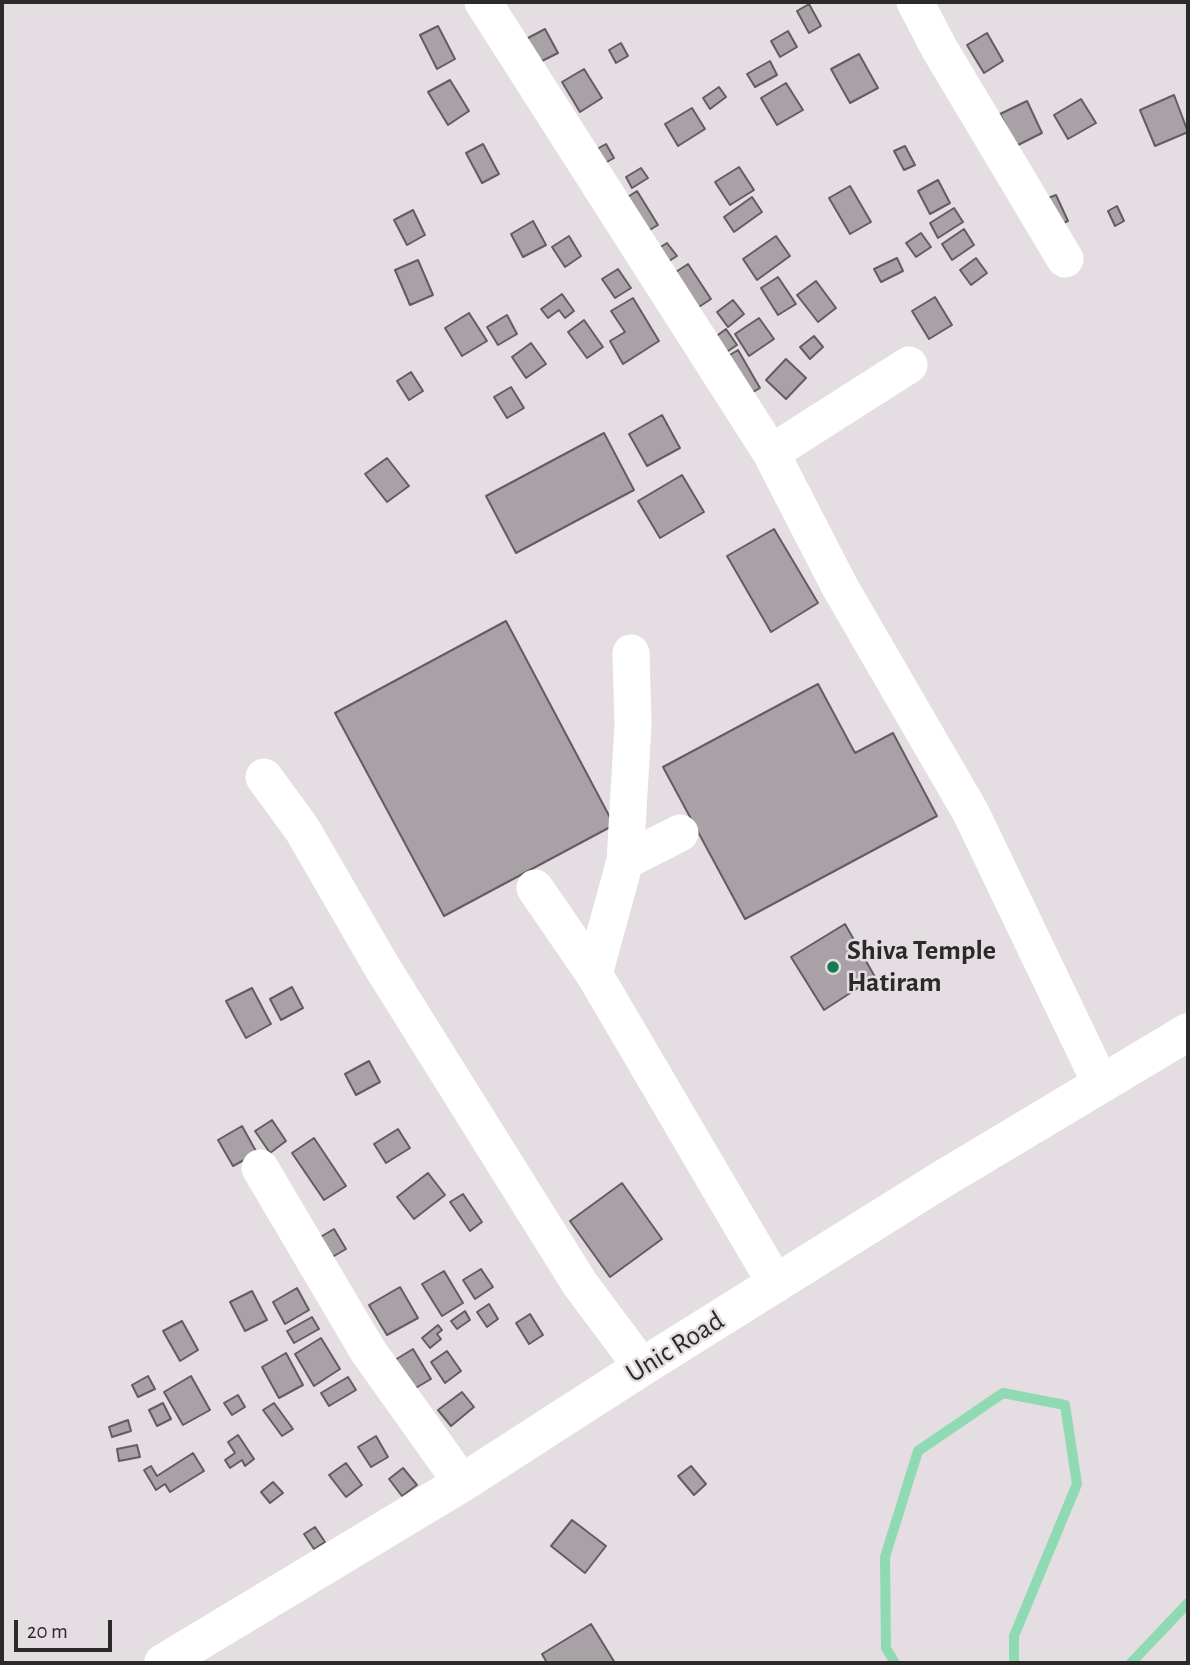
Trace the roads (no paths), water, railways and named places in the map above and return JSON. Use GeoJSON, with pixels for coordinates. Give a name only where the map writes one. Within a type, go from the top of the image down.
{"type":"FeatureCollection","features":[{"type":"Feature","properties":{"kind":"main road","name":"Unic Road"},"geometry":{"type":"LineString","coordinates":[[163,1663],[462,1483],[941,1180],[1188,1032]]}},
{"type":"Feature","properties":{"kind":"street"},"geometry":{"type":"LineString","coordinates":[[483,2],[771,453],[840,587],[971,813],[1101,1084]]}},
{"type":"Feature","properties":{"kind":"street"},"geometry":{"type":"LineString","coordinates":[[915,2],[939,48],[1065,259]]}},
{"type":"Feature","properties":{"kind":"street"},"geometry":{"type":"LineString","coordinates":[[771,453],[909,365]]}},
{"type":"Feature","properties":{"kind":"street"},"geometry":{"type":"LineString","coordinates":[[594,974],[625,861],[633,726],[631,653]]}},
{"type":"Feature","properties":{"kind":"street"},"geometry":{"type":"LineString","coordinates":[[264,777],[302,829],[382,967],[580,1284],[642,1367]]}},
{"type":"Feature","properties":{"kind":"street"},"geometry":{"type":"LineString","coordinates":[[625,861],[680,833]]}},
{"type":"Feature","properties":{"kind":"street"},"geometry":{"type":"LineString","coordinates":[[535,888],[594,974],[776,1284]]}},
{"type":"Feature","properties":{"kind":"street"},"geometry":{"type":"LineString","coordinates":[[261,1168],[368,1351],[462,1483]]}},
{"type":"Feature","properties":{"kind":"waterway"},"geometry":{"type":"LineString","coordinates":[[895,1663],[886,1648],[885,1557],[918,1451],[1003,1393],[1065,1405],[1077,1484],[1014,1636],[1014,1663]]}},
{"type":"Feature","properties":{"kind":"waterway"},"geometry":{"type":"LineString","coordinates":[[1131,1663],[1188,1603]]}},
{"type":"Feature","properties":{"kind":"place","name":"Shiva Temple Hatiram"},"geometry":{"type":"Point","coordinates":[833,967]}}]}
